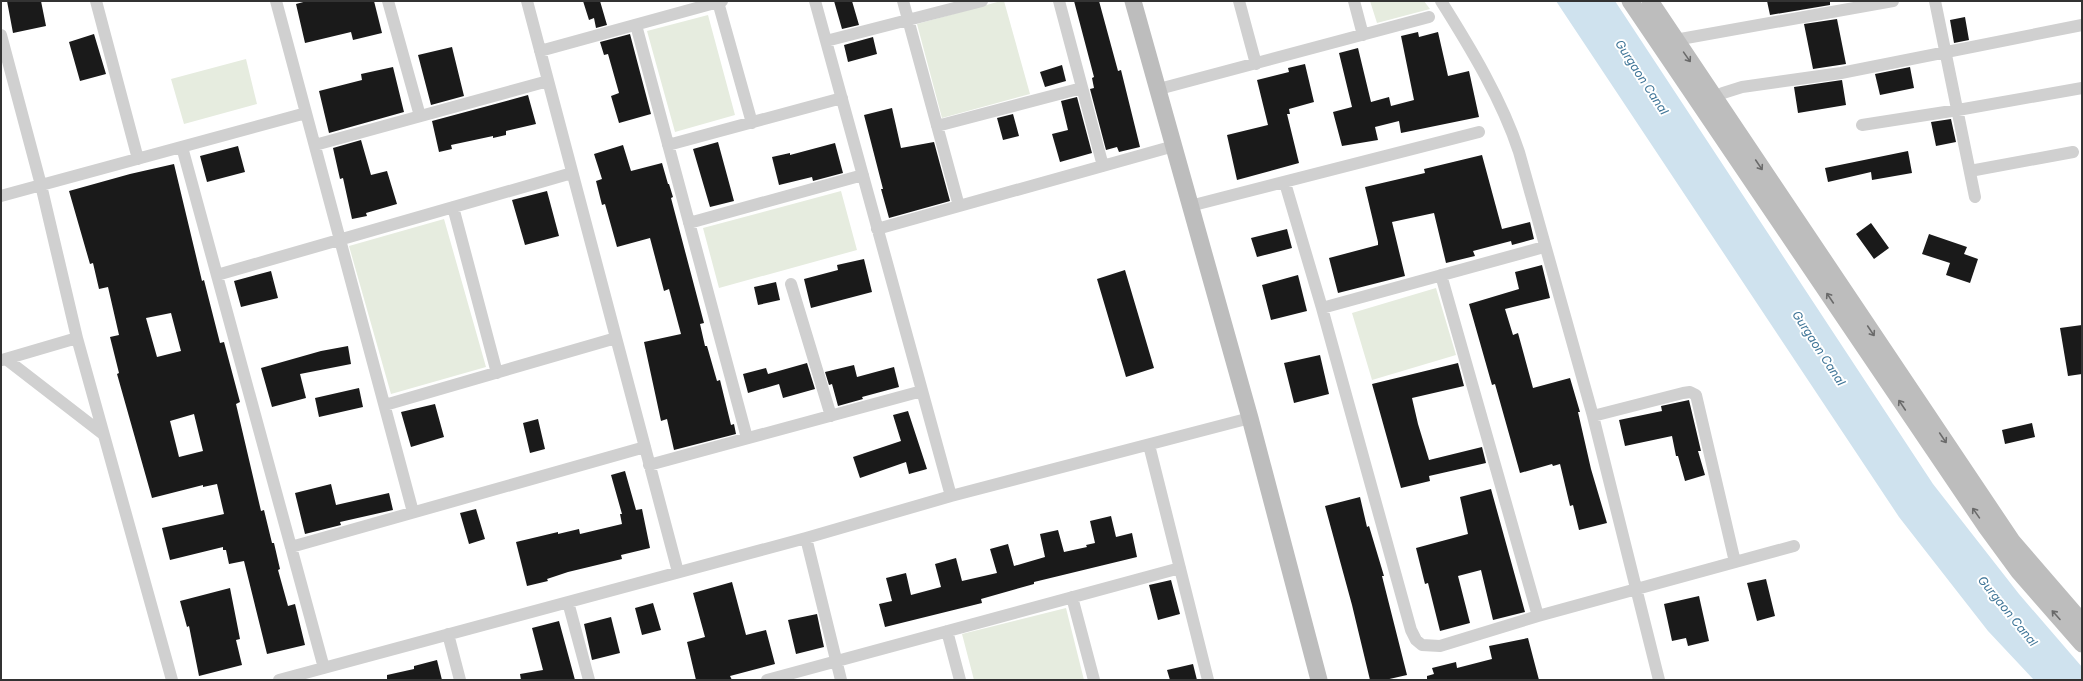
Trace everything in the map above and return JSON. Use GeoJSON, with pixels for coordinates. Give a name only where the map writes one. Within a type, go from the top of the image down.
{"type":"FeatureCollection","features":[{"type":"Feature","properties":{"kind":"main road"},"geometry":{"type":"LineString","coordinates":[[1133,1],[1159,89],[1190,206],[1250,418],[1319,680]]}},
{"type":"Feature","properties":{"kind":"main road"},"geometry":{"type":"LineString","coordinates":[[1630,1],[1997,543],[2040,598],[2082,644]]}},
{"type":"Feature","properties":{"kind":"main road"},"geometry":{"type":"LineString","coordinates":[[1650,1],[2012,541],[2082,622]]}},
{"type":"Feature","properties":{"kind":"street"},"geometry":{"type":"LineString","coordinates":[[96,1],[138,159]]}},
{"type":"Feature","properties":{"kind":"street"},"geometry":{"type":"LineString","coordinates":[[276,1],[413,512]]}},
{"type":"Feature","properties":{"kind":"street"},"geometry":{"type":"LineString","coordinates":[[388,1],[420,116]]}},
{"type":"Feature","properties":{"kind":"street"},"geometry":{"type":"LineString","coordinates":[[527,1],[678,572]]}},
{"type":"Feature","properties":{"kind":"street"},"geometry":{"type":"LineString","coordinates":[[815,1],[951,496]]}},
{"type":"Feature","properties":{"kind":"street"},"geometry":{"type":"LineString","coordinates":[[903,1],[958,206]]}},
{"type":"Feature","properties":{"kind":"street"},"geometry":{"type":"LineString","coordinates":[[826,41],[982,1]]}},
{"type":"Feature","properties":{"kind":"street"},"geometry":{"type":"LineString","coordinates":[[1059,1],[1103,166]]}},
{"type":"Feature","properties":{"kind":"street"},"geometry":{"type":"LineString","coordinates":[[1239,1],[1256,64]]}},
{"type":"Feature","properties":{"kind":"street"},"geometry":{"type":"LineString","coordinates":[[1354,1],[1363,35]]}},
{"type":"Feature","properties":{"kind":"street"},"geometry":{"type":"LineString","coordinates":[[1440,1],[1476,60],[1508,122],[1525,172],[1544,246],[1593,416],[1659,680]]}},
{"type":"Feature","properties":{"kind":"street"},"geometry":{"type":"LineString","coordinates":[[1675,40],[1892,1]]}},
{"type":"Feature","properties":{"kind":"street"},"geometry":{"type":"LineString","coordinates":[[1935,1],[1975,197]]}},
{"type":"Feature","properties":{"kind":"street"},"geometry":{"type":"LineString","coordinates":[[540,51],[720,2],[752,123]]}},
{"type":"Feature","properties":{"kind":"street"},"geometry":{"type":"LineString","coordinates":[[1159,89],[1429,17]]}},
{"type":"Feature","properties":{"kind":"street"},"geometry":{"type":"LineString","coordinates":[[636,25],[747,438]]}},
{"type":"Feature","properties":{"kind":"street"},"geometry":{"type":"LineString","coordinates":[[1700,106],[1727,92],[1742,87],[1840,73],[2082,25]]}},
{"type":"Feature","properties":{"kind":"street"},"geometry":{"type":"LineString","coordinates":[[1,36],[41,186],[77,338],[172,680]]}},
{"type":"Feature","properties":{"kind":"street"},"geometry":{"type":"LineString","coordinates":[[315,145],[548,81]]}},
{"type":"Feature","properties":{"kind":"street"},"geometry":{"type":"LineString","coordinates":[[937,126],[1082,88]]}},
{"type":"Feature","properties":{"kind":"street"},"geometry":{"type":"LineString","coordinates":[[1862,125],[2082,88]]}},
{"type":"Feature","properties":{"kind":"street"},"geometry":{"type":"LineString","coordinates":[[668,145],[842,98]]}},
{"type":"Feature","properties":{"kind":"street"},"geometry":{"type":"LineString","coordinates":[[1,196],[306,113]]}},
{"type":"Feature","properties":{"kind":"street"},"geometry":{"type":"LineString","coordinates":[[1190,206],[1285,183],[1479,132]]}},
{"type":"Feature","properties":{"kind":"street"},"geometry":{"type":"LineString","coordinates":[[877,229],[1174,146]]}},
{"type":"Feature","properties":{"kind":"street"},"geometry":{"type":"LineString","coordinates":[[182,147],[324,668]]}},
{"type":"Feature","properties":{"kind":"street"},"geometry":{"type":"LineString","coordinates":[[1970,171],[2073,152]]}},
{"type":"Feature","properties":{"kind":"street"},"geometry":{"type":"LineString","coordinates":[[217,275],[572,173]]}},
{"type":"Feature","properties":{"kind":"street"},"geometry":{"type":"LineString","coordinates":[[689,223],[863,176]]}},
{"type":"Feature","properties":{"kind":"street"},"geometry":{"type":"LineString","coordinates":[[1285,183],[1416,640],[1422,645],[1440,646],[1637,588],[1794,546]]}},
{"type":"Feature","properties":{"kind":"street"},"geometry":{"type":"LineString","coordinates":[[453,208],[497,372]]}},
{"type":"Feature","properties":{"kind":"street"},"geometry":{"type":"LineString","coordinates":[[1322,308],[1544,246]]}},
{"type":"Feature","properties":{"kind":"street"},"geometry":{"type":"LineString","coordinates":[[1441,275],[1538,616]]}},
{"type":"Feature","properties":{"kind":"street"},"geometry":{"type":"LineString","coordinates":[[791,284],[831,416]]}},
{"type":"Feature","properties":{"kind":"street"},"geometry":{"type":"LineString","coordinates":[[3,360],[77,338]]}},
{"type":"Feature","properties":{"kind":"street"},"geometry":{"type":"LineString","coordinates":[[384,405],[616,338]]}},
{"type":"Feature","properties":{"kind":"street"},"geometry":{"type":"LineString","coordinates":[[3,360],[103,434]]}},
{"type":"Feature","properties":{"kind":"street"},"geometry":{"type":"LineString","coordinates":[[649,464],[922,391]]}},
{"type":"Feature","properties":{"kind":"street"},"geometry":{"type":"LineString","coordinates":[[1593,416],[1683,393],[1690,392],[1696,395],[1734,562]]}},
{"type":"Feature","properties":{"kind":"street"},"geometry":{"type":"LineString","coordinates":[[279,680],[806,538],[951,496],[1250,418]]}},
{"type":"Feature","properties":{"kind":"street"},"geometry":{"type":"LineString","coordinates":[[1149,445],[1208,680]]}},
{"type":"Feature","properties":{"kind":"street"},"geometry":{"type":"LineString","coordinates":[[291,547],[645,447]]}},
{"type":"Feature","properties":{"kind":"street"},"geometry":{"type":"LineString","coordinates":[[806,538],[835,661],[841,680]]}},
{"type":"Feature","properties":{"kind":"street"},"geometry":{"type":"LineString","coordinates":[[767,680],[1180,568]]}},
{"type":"Feature","properties":{"kind":"street"},"geometry":{"type":"LineString","coordinates":[[1072,597],[1094,680]]}},
{"type":"Feature","properties":{"kind":"street"},"geometry":{"type":"LineString","coordinates":[[568,602],[589,680]]}},
{"type":"Feature","properties":{"kind":"street"},"geometry":{"type":"LineString","coordinates":[[947,631],[960,680]]}},
{"type":"Feature","properties":{"kind":"street"},"geometry":{"type":"LineString","coordinates":[[448,634],[460,680]]}},
{"type":"Feature","properties":{"kind":"shaded area"},"geometry":{"type":"Polygon","coordinates":[[[1004,1],[1030,94],[942,118],[917,24],[1004,1]]]}},
{"type":"Feature","properties":{"kind":"shaded area"},"geometry":{"type":"Polygon","coordinates":[[[1370,1],[1424,1],[1430,9],[1377,23],[1370,1]]]}},
{"type":"Feature","properties":{"kind":"shaded area"},"geometry":{"type":"Polygon","coordinates":[[[708,15],[735,115],[675,132],[647,31],[708,15]]]}},
{"type":"Feature","properties":{"kind":"shaded area"},"geometry":{"type":"Polygon","coordinates":[[[246,59],[257,104],[184,124],[171,79],[246,59]]]}},
{"type":"Feature","properties":{"kind":"shaded area"},"geometry":{"type":"Polygon","coordinates":[[[841,191],[857,250],[719,288],[703,228],[841,191]]]}},
{"type":"Feature","properties":{"kind":"shaded area"},"geometry":{"type":"Polygon","coordinates":[[[444,219],[486,367],[391,394],[349,246],[444,219]]]}},
{"type":"Feature","properties":{"kind":"shaded area"},"geometry":{"type":"Polygon","coordinates":[[[1436,288],[1456,355],[1372,380],[1352,313],[1436,288]]]}},
{"type":"Feature","properties":{"kind":"shaded area"},"geometry":{"type":"Polygon","coordinates":[[[1066,608],[1084,680],[974,680],[962,634],[1066,608]]]}},
{"type":"Feature","properties":{"kind":"water","name":"Gurgaon Canal"},"geometry":{"type":"Polygon","coordinates":[[[1556,1],[1615,1],[1933,484],[2019,594],[2082,667],[2082,680],[2034,680],[1988,631],[1899,517],[1556,1]]]}},
{"type":"Feature","properties":{"kind":"building"},"geometry":{"type":"Polygon","coordinates":[[[7,1],[41,1],[46,26],[13,33],[7,1]]]}},
{"type":"Feature","properties":{"kind":"building"},"geometry":{"type":"Polygon","coordinates":[[[307,1],[374,1],[382,33],[353,40],[351,32],[305,43],[296,4],[307,1]]]}},
{"type":"Feature","properties":{"kind":"building"},"geometry":{"type":"Polygon","coordinates":[[[583,1],[600,1],[607,25],[596,28],[594,18],[589,20],[583,1]]]}},
{"type":"Feature","properties":{"kind":"building"},"geometry":{"type":"Polygon","coordinates":[[[834,1],[852,1],[859,25],[842,29],[834,1]]]}},
{"type":"Feature","properties":{"kind":"building"},"geometry":{"type":"Polygon","coordinates":[[[1074,1],[1099,1],[1118,71],[1121,70],[1140,147],[1119,152],[1117,147],[1106,150],[1090,89],[1094,88],[1092,78],[1094,77],[1074,1]]]}},
{"type":"Feature","properties":{"kind":"building"},"geometry":{"type":"Polygon","coordinates":[[[1767,1],[1830,1],[1830,5],[1770,15],[1767,1]]]}},
{"type":"Feature","properties":{"kind":"building"},"geometry":{"type":"Polygon","coordinates":[[[1965,17],[1969,40],[1954,43],[1950,20],[1965,17]]]}},
{"type":"Feature","properties":{"kind":"building"},"geometry":{"type":"Polygon","coordinates":[[[1837,19],[1846,64],[1813,69],[1804,24],[1837,19]]]}},
{"type":"Feature","properties":{"kind":"building"},"geometry":{"type":"Polygon","coordinates":[[[1418,32],[1419,37],[1438,32],[1448,76],[1469,71],[1479,117],[1401,133],[1399,121],[1375,127],[1378,140],[1342,146],[1333,112],[1352,107],[1339,53],[1358,48],[1371,102],[1389,97],[1391,106],[1414,100],[1401,36],[1418,32]]]}},
{"type":"Feature","properties":{"kind":"building"},"geometry":{"type":"Polygon","coordinates":[[[94,34],[106,74],[80,81],[69,42],[94,34]]]}},
{"type":"Feature","properties":{"kind":"building"},"geometry":{"type":"Polygon","coordinates":[[[630,34],[651,114],[619,123],[611,96],[619,93],[608,54],[604,55],[600,42],[630,34]]]}},
{"type":"Feature","properties":{"kind":"building"},"geometry":{"type":"Polygon","coordinates":[[[873,37],[877,54],[848,62],[844,45],[873,37]]]}},
{"type":"Feature","properties":{"kind":"building"},"geometry":{"type":"Polygon","coordinates":[[[452,47],[464,96],[431,105],[418,55],[452,47]]]}},
{"type":"Feature","properties":{"kind":"building"},"geometry":{"type":"Polygon","coordinates":[[[1305,64],[1314,102],[1289,109],[1290,114],[1287,114],[1299,163],[1237,180],[1227,135],[1268,125],[1257,80],[1289,72],[1288,68],[1305,64]]]}},
{"type":"Feature","properties":{"kind":"building"},"geometry":{"type":"Polygon","coordinates":[[[1062,65],[1066,81],[1045,87],[1040,72],[1062,65]]]}},
{"type":"Feature","properties":{"kind":"building"},"geometry":{"type":"Polygon","coordinates":[[[393,67],[404,112],[329,133],[319,91],[362,80],[361,74],[393,67]]]}},
{"type":"Feature","properties":{"kind":"building"},"geometry":{"type":"Polygon","coordinates":[[[1910,67],[1914,88],[1880,95],[1875,74],[1910,67]]]}},
{"type":"Feature","properties":{"kind":"building"},"geometry":{"type":"Polygon","coordinates":[[[1842,80],[1846,105],[1798,113],[1794,87],[1842,80]]]}},
{"type":"Feature","properties":{"kind":"building"},"geometry":{"type":"Polygon","coordinates":[[[528,95],[536,124],[506,131],[506,135],[493,138],[493,136],[451,145],[452,149],[439,152],[432,121],[528,95]]]}},
{"type":"Feature","properties":{"kind":"building"},"geometry":{"type":"Polygon","coordinates":[[[1077,97],[1092,153],[1060,162],[1052,134],[1068,130],[1061,101],[1077,97]]]}},
{"type":"Feature","properties":{"kind":"building"},"geometry":{"type":"Polygon","coordinates":[[[892,108],[901,148],[934,142],[950,201],[889,218],[864,115],[892,108]]]}},
{"type":"Feature","properties":{"kind":"building"},"geometry":{"type":"Polygon","coordinates":[[[1013,114],[1019,136],[1003,140],[997,118],[1013,114]]]}},
{"type":"Feature","properties":{"kind":"building"},"geometry":{"type":"Polygon","coordinates":[[[1951,119],[1956,142],[1936,146],[1931,122],[1951,119]]]}},
{"type":"Feature","properties":{"kind":"building"},"geometry":{"type":"Polygon","coordinates":[[[361,140],[371,175],[387,171],[397,204],[366,213],[367,216],[352,219],[343,178],[340,179],[333,148],[361,140]]]}},
{"type":"Feature","properties":{"kind":"building"},"geometry":{"type":"Polygon","coordinates":[[[718,142],[734,201],[710,207],[693,149],[718,142]]]}},
{"type":"Feature","properties":{"kind":"building"},"geometry":{"type":"Polygon","coordinates":[[[835,143],[843,173],[813,181],[812,177],[779,185],[772,157],[790,153],[790,155],[835,143]]]}},
{"type":"Feature","properties":{"kind":"building"},"geometry":{"type":"Polygon","coordinates":[[[623,145],[631,171],[662,163],[673,197],[671,198],[704,323],[700,324],[705,346],[707,346],[717,381],[720,380],[731,425],[734,424],[736,434],[674,450],[667,419],[661,421],[644,342],[681,334],[669,289],[664,291],[650,238],[617,247],[605,204],[602,205],[596,181],[602,179],[594,154],[623,145]]]}},
{"type":"Feature","properties":{"kind":"building"},"geometry":{"type":"Polygon","coordinates":[[[238,146],[245,172],[207,182],[200,156],[238,146]]]}},
{"type":"Feature","properties":{"kind":"building"},"geometry":{"type":"Polygon","coordinates":[[[1908,151],[1912,173],[1872,180],[1871,172],[1828,182],[1825,168],[1908,151]]]}},
{"type":"Feature","properties":{"kind":"building"},"geometry":{"type":"Polygon","coordinates":[[[1482,155],[1502,229],[1530,222],[1534,239],[1512,245],[1511,241],[1473,251],[1475,256],[1446,263],[1434,213],[1392,222],[1405,276],[1338,293],[1329,258],[1378,245],[1365,187],[1425,173],[1424,169],[1482,155]]]}},
{"type":"Feature","properties":{"kind":"building"},"geometry":{"type":"Polygon","coordinates":[[[174,164],[202,281],[204,280],[220,343],[224,342],[240,402],[236,404],[261,511],[264,510],[272,543],[274,543],[280,569],[278,570],[288,606],[295,604],[305,645],[267,654],[244,561],[229,564],[226,550],[223,550],[223,547],[170,560],[162,528],[224,514],[217,484],[203,487],[203,485],[152,498],[117,374],[119,373],[110,337],[119,335],[108,287],[99,289],[93,263],[90,264],[69,191],[130,174],[174,164]],[[171,313],[146,318],[157,357],[181,351],[171,313]],[[194,414],[170,421],[179,457],[203,451],[194,414]]]}},
{"type":"Feature","properties":{"kind":"building"},"geometry":{"type":"Polygon","coordinates":[[[547,191],[559,236],[525,245],[512,200],[547,191]]]}},
{"type":"Feature","properties":{"kind":"building"},"geometry":{"type":"Polygon","coordinates":[[[1871,223],[1889,248],[1874,259],[1856,234],[1871,223]]]}},
{"type":"Feature","properties":{"kind":"building"},"geometry":{"type":"Polygon","coordinates":[[[1287,229],[1292,248],[1257,257],[1251,238],[1287,229]]]}},
{"type":"Feature","properties":{"kind":"building"},"geometry":{"type":"Polygon","coordinates":[[[1929,234],[1967,247],[1964,254],[1978,259],[1970,283],[1946,275],[1950,263],[1922,254],[1929,234]]]}},
{"type":"Feature","properties":{"kind":"building"},"geometry":{"type":"Polygon","coordinates":[[[864,259],[872,292],[811,308],[804,279],[838,270],[837,265],[864,259]]]}},
{"type":"Feature","properties":{"kind":"building"},"geometry":{"type":"Polygon","coordinates":[[[1542,265],[1550,298],[1505,309],[1513,335],[1518,333],[1533,388],[1570,378],[1580,412],[1578,412],[1591,469],[1607,523],[1579,530],[1573,505],[1570,506],[1560,464],[1553,466],[1552,464],[1520,473],[1495,384],[1492,385],[1469,304],[1519,289],[1515,272],[1542,265]]]}},
{"type":"Feature","properties":{"kind":"building"},"geometry":{"type":"Polygon","coordinates":[[[1125,270],[1154,368],[1126,377],[1097,279],[1125,270]]]}},
{"type":"Feature","properties":{"kind":"building"},"geometry":{"type":"Polygon","coordinates":[[[271,271],[278,298],[241,307],[234,281],[271,271]]]}},
{"type":"Feature","properties":{"kind":"building"},"geometry":{"type":"Polygon","coordinates":[[[1298,275],[1307,311],[1271,320],[1262,285],[1298,275]]]}},
{"type":"Feature","properties":{"kind":"building"},"geometry":{"type":"Polygon","coordinates":[[[776,282],[780,300],[758,305],[754,287],[776,282]]]}},
{"type":"Feature","properties":{"kind":"building"},"geometry":{"type":"Polygon","coordinates":[[[2082,325],[2082,374],[2068,376],[2060,328],[2082,325]]]}},
{"type":"Feature","properties":{"kind":"building"},"geometry":{"type":"Polygon","coordinates":[[[348,346],[351,364],[300,374],[306,398],[272,407],[261,368],[321,351],[348,346]]]}},
{"type":"Feature","properties":{"kind":"building"},"geometry":{"type":"Polygon","coordinates":[[[1320,355],[1329,394],[1294,403],[1284,363],[1320,355]]]}},
{"type":"Feature","properties":{"kind":"building"},"geometry":{"type":"Polygon","coordinates":[[[807,363],[815,389],[783,398],[779,384],[748,393],[743,374],[766,368],[768,374],[807,363]]]}},
{"type":"Feature","properties":{"kind":"building"},"geometry":{"type":"Polygon","coordinates":[[[1458,363],[1464,386],[1412,398],[1418,424],[1429,460],[1482,447],[1486,463],[1429,476],[1430,481],[1401,488],[1372,384],[1458,363]]]}},
{"type":"Feature","properties":{"kind":"building"},"geometry":{"type":"Polygon","coordinates":[[[854,365],[857,377],[894,367],[899,387],[862,397],[863,399],[838,406],[832,384],[829,385],[825,372],[854,365]]]}},
{"type":"Feature","properties":{"kind":"building"},"geometry":{"type":"Polygon","coordinates":[[[359,388],[363,407],[319,417],[315,398],[359,388]]]}},
{"type":"Feature","properties":{"kind":"building"},"geometry":{"type":"Polygon","coordinates":[[[1689,400],[1701,451],[1698,451],[1705,475],[1685,481],[1678,456],[1676,456],[1672,436],[1625,446],[1619,420],[1662,411],[1661,406],[1689,400]]]}},
{"type":"Feature","properties":{"kind":"building"},"geometry":{"type":"Polygon","coordinates":[[[435,404],[444,437],[411,447],[401,412],[435,404]]]}},
{"type":"Feature","properties":{"kind":"building"},"geometry":{"type":"Polygon","coordinates":[[[908,411],[927,469],[909,474],[906,462],[860,478],[853,457],[901,441],[893,415],[908,411]]]}},
{"type":"Feature","properties":{"kind":"building"},"geometry":{"type":"Polygon","coordinates":[[[538,419],[545,449],[530,453],[523,423],[538,419]]]}},
{"type":"Feature","properties":{"kind":"building"},"geometry":{"type":"Polygon","coordinates":[[[2032,423],[2035,437],[2005,444],[2002,430],[2032,423]]]}},
{"type":"Feature","properties":{"kind":"building"},"geometry":{"type":"Polygon","coordinates":[[[625,471],[636,510],[642,509],[650,548],[621,555],[622,559],[568,572],[547,579],[548,581],[527,586],[516,542],[558,532],[558,534],[579,529],[580,534],[622,524],[620,514],[622,514],[611,475],[625,471]]]}},
{"type":"Feature","properties":{"kind":"building"},"geometry":{"type":"Polygon","coordinates":[[[331,484],[336,505],[389,493],[393,510],[340,522],[341,525],[305,534],[295,493],[331,484]]]}},
{"type":"Feature","properties":{"kind":"building"},"geometry":{"type":"Polygon","coordinates":[[[1491,489],[1525,612],[1493,620],[1481,570],[1458,576],[1470,623],[1440,631],[1428,583],[1425,584],[1416,548],[1468,534],[1460,497],[1491,489]]]}},
{"type":"Feature","properties":{"kind":"building"},"geometry":{"type":"Polygon","coordinates":[[[1360,497],[1367,527],[1369,526],[1384,576],[1382,576],[1407,675],[1385,680],[1370,680],[1352,605],[1325,506],[1360,497]]]}},
{"type":"Feature","properties":{"kind":"building"},"geometry":{"type":"Polygon","coordinates":[[[476,509],[485,539],[469,544],[460,513],[476,509]]]}},
{"type":"Feature","properties":{"kind":"building"},"geometry":{"type":"Polygon","coordinates":[[[1111,516],[1116,537],[1132,533],[1137,557],[1034,582],[1034,584],[981,599],[982,603],[885,627],[879,604],[892,601],[886,578],[906,573],[911,595],[941,587],[935,564],[956,558],[962,581],[997,573],[990,549],[1008,544],[1014,566],[1045,557],[1040,534],[1058,530],[1064,552],[1087,547],[1086,545],[1095,543],[1090,521],[1111,516]]]}},
{"type":"Feature","properties":{"kind":"building"},"geometry":{"type":"Polygon","coordinates":[[[1766,579],[1775,616],[1757,621],[1747,583],[1766,579]]]}},
{"type":"Feature","properties":{"kind":"building"},"geometry":{"type":"Polygon","coordinates":[[[1171,580],[1180,614],[1158,620],[1149,585],[1171,580]]]}},
{"type":"Feature","properties":{"kind":"building"},"geometry":{"type":"Polygon","coordinates":[[[732,582],[746,635],[766,630],[775,664],[730,676],[732,680],[696,680],[687,642],[705,637],[693,593],[732,582]]]}},
{"type":"Feature","properties":{"kind":"building"},"geometry":{"type":"Polygon","coordinates":[[[230,588],[240,639],[236,640],[242,665],[199,676],[189,626],[187,627],[180,601],[230,588]]]}},
{"type":"Feature","properties":{"kind":"building"},"geometry":{"type":"Polygon","coordinates":[[[1699,596],[1709,641],[1688,646],[1686,638],[1672,641],[1664,604],[1699,596]]]}},
{"type":"Feature","properties":{"kind":"building"},"geometry":{"type":"Polygon","coordinates":[[[653,603],[661,630],[642,635],[635,608],[653,603]]]}},
{"type":"Feature","properties":{"kind":"building"},"geometry":{"type":"Polygon","coordinates":[[[817,614],[824,647],[796,654],[788,620],[817,614]]]}},
{"type":"Feature","properties":{"kind":"building"},"geometry":{"type":"Polygon","coordinates":[[[611,617],[620,653],[592,660],[584,624],[611,617]]]}},
{"type":"Feature","properties":{"kind":"building"},"geometry":{"type":"Polygon","coordinates":[[[559,621],[575,680],[521,680],[520,674],[543,670],[532,628],[559,621]]]}},
{"type":"Feature","properties":{"kind":"building"},"geometry":{"type":"Polygon","coordinates":[[[1528,638],[1539,680],[1427,680],[1427,676],[1434,674],[1432,668],[1456,662],[1457,668],[1492,659],[1489,646],[1528,638]]]}},
{"type":"Feature","properties":{"kind":"building"},"geometry":{"type":"Polygon","coordinates":[[[437,660],[442,680],[387,680],[387,675],[414,669],[414,666],[437,660]]]}},
{"type":"Feature","properties":{"kind":"building"},"geometry":{"type":"Polygon","coordinates":[[[1193,664],[1197,680],[1170,680],[1167,670],[1193,664]]]}}]}
